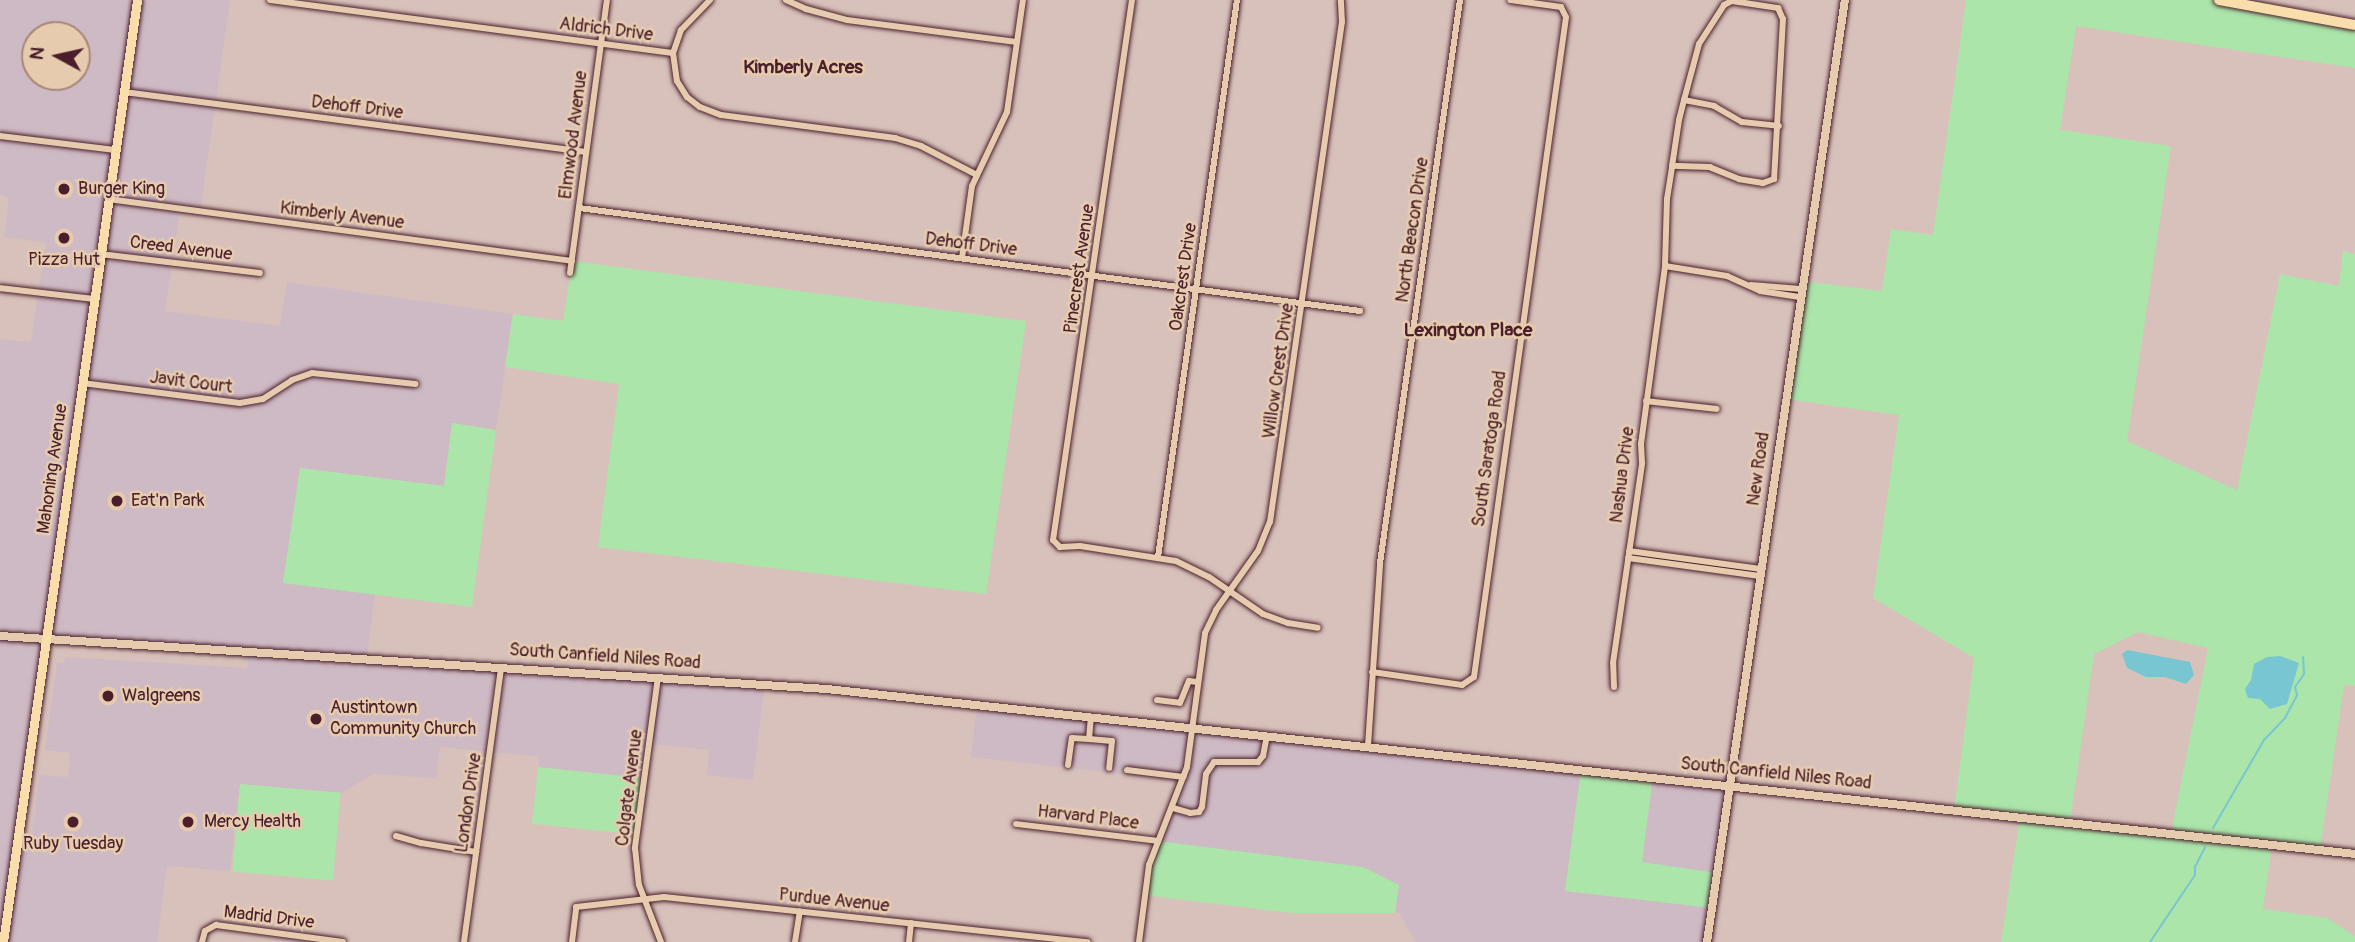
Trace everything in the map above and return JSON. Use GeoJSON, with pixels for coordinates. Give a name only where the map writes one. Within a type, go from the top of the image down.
{"type":"FeatureCollection","features":[{"type":"Feature","properties":{"kind":"highway"},"geometry":{"type":"LineString","coordinates":[[2219,0],[2355,25]]}},
{"type":"Feature","properties":{"kind":"main road","name":"Mahoning Avenue"},"geometry":{"type":"LineString","coordinates":[[2,936],[137,0]]}},
{"type":"Feature","properties":{"kind":"main road","name":"New Road"},"geometry":{"type":"LineString","coordinates":[[1707,942],[1845,0]]}},
{"type":"Feature","properties":{"kind":"main road","name":"South Canfield Niles Road"},"geometry":{"type":"LineString","coordinates":[[0,636],[827,689],[1730,784],[2355,854]]}},
{"type":"Feature","properties":{"kind":"street","name":"Aldrich Drive"},"geometry":{"type":"LineString","coordinates":[[270,0],[673,53],[674,71],[684,92],[708,111],[895,138],[921,146],[977,175]]}},
{"type":"Feature","properties":{"kind":"street","name":"Elmwood Avenue"},"geometry":{"type":"LineString","coordinates":[[570,273],[607,0]]}},
{"type":"Feature","properties":{"kind":"street"},"geometry":{"type":"LineString","coordinates":[[673,53],[681,30],[710,0]]}},
{"type":"Feature","properties":{"kind":"street"},"geometry":{"type":"LineString","coordinates":[[786,0],[806,9],[847,20],[1017,42]]}},
{"type":"Feature","properties":{"kind":"street"},"geometry":{"type":"LineString","coordinates":[[961,258],[970,195],[1007,112],[1023,0]]}},
{"type":"Feature","properties":{"kind":"street","name":"Pinecrest Avenue"},"geometry":{"type":"LineString","coordinates":[[1132,0],[1058,520],[1053,533],[1054,541],[1060,547],[1080,546],[1158,557]]}},
{"type":"Feature","properties":{"kind":"street","name":"Oakcrest Drive"},"geometry":{"type":"LineString","coordinates":[[1158,557],[1237,0]]}},
{"type":"Feature","properties":{"kind":"street","name":"Willow Crest Drive"},"geometry":{"type":"LineString","coordinates":[[1139,942],[1143,891],[1158,841],[1184,777],[1205,634],[1229,592],[1258,551],[1270,522],[1342,22],[1341,0]]}},
{"type":"Feature","properties":{"kind":"street","name":"North Beacon Drive"},"geometry":{"type":"LineString","coordinates":[[1368,746],[1380,563],[1460,0]]}},
{"type":"Feature","properties":{"kind":"street","name":"South Saratoga Road"},"geometry":{"type":"LineString","coordinates":[[1372,672],[1462,685],[1469,683],[1474,677],[1566,17],[1564,10],[1510,0]]}},
{"type":"Feature","properties":{"kind":"street","name":"Nashua Drive"},"geometry":{"type":"LineString","coordinates":[[1614,687],[1613,663],[1642,463],[1641,444],[1646,401],[1665,266],[1672,166],[1684,100],[1699,44],[1724,5],[1732,1],[1778,8],[1783,19],[1779,126]]}},
{"type":"Feature","properties":{"kind":"street","name":"Dehoff Drive"},"geometry":{"type":"LineString","coordinates":[[124,92],[586,152]]}},
{"type":"Feature","properties":{"kind":"street"},"geometry":{"type":"LineString","coordinates":[[1672,166],[1699,165],[1738,179],[1772,181],[1777,174],[1779,126],[1754,125],[1714,106],[1684,100]]}},
{"type":"Feature","properties":{"kind":"street"},"geometry":{"type":"LineString","coordinates":[[0,136],[115,150]]}},
{"type":"Feature","properties":{"kind":"street","name":"Kimberly Avenue"},"geometry":{"type":"LineString","coordinates":[[108,200],[572,261]]}},
{"type":"Feature","properties":{"kind":"street","name":"Dehoff Drive"},"geometry":{"type":"LineString","coordinates":[[579,208],[1360,311]]}},
{"type":"Feature","properties":{"kind":"street","name":"Creed Avenue"},"geometry":{"type":"LineString","coordinates":[[100,254],[260,273]]}},
{"type":"Feature","properties":{"kind":"street"},"geometry":{"type":"LineString","coordinates":[[1665,266],[1727,276],[1750,286],[1800,293]]}},
{"type":"Feature","properties":{"kind":"street"},"geometry":{"type":"LineString","coordinates":[[0,288],[93,299]]}},
{"type":"Feature","properties":{"kind":"street","name":"Javit Court"},"geometry":{"type":"LineString","coordinates":[[82,383],[240,403],[263,399],[292,380],[312,373],[415,383]]}},
{"type":"Feature","properties":{"kind":"street"},"geometry":{"type":"LineString","coordinates":[[1646,401],[1717,409]]}},
{"type":"Feature","properties":{"kind":"street"},"geometry":{"type":"LineString","coordinates":[[1628,554],[1760,573]]}},
{"type":"Feature","properties":{"kind":"street"},"geometry":{"type":"LineString","coordinates":[[1158,557],[1194,568],[1271,618],[1318,628]]}},
{"type":"Feature","properties":{"kind":"street","name":"London Drive"},"geometry":{"type":"LineString","coordinates":[[464,942],[501,667]]}},
{"type":"Feature","properties":{"kind":"street","name":"Colgate Avenue"},"geometry":{"type":"LineString","coordinates":[[658,677],[635,848],[637,874],[661,942]]}},
{"type":"Feature","properties":{"kind":"street"},"geometry":{"type":"LineString","coordinates":[[1157,700],[1180,703],[1189,681],[1197,682]]}},
{"type":"Feature","properties":{"kind":"street"},"geometry":{"type":"LineString","coordinates":[[1089,739],[1091,717]]}},
{"type":"Feature","properties":{"kind":"street"},"geometry":{"type":"LineString","coordinates":[[1173,808],[1190,813],[1199,812],[1206,775],[1214,762],[1258,762],[1262,757],[1266,736]]}},
{"type":"Feature","properties":{"kind":"street"},"geometry":{"type":"LineString","coordinates":[[1068,765],[1072,738],[1089,739],[1112,741],[1109,768]]}},
{"type":"Feature","properties":{"kind":"street"},"geometry":{"type":"LineString","coordinates":[[1127,770],[1184,777]]}},
{"type":"Feature","properties":{"kind":"street","name":"Harvard Place"},"geometry":{"type":"LineString","coordinates":[[1016,824],[1158,841]]}},
{"type":"Feature","properties":{"kind":"street"},"geometry":{"type":"LineString","coordinates":[[396,836],[421,844],[477,852]]}},
{"type":"Feature","properties":{"kind":"street","name":"Purdue Avenue"},"geometry":{"type":"LineString","coordinates":[[572,942],[576,907],[664,897],[911,923],[1021,938],[1088,942]]}},
{"type":"Feature","properties":{"kind":"street"},"geometry":{"type":"LineString","coordinates":[[795,942],[800,911]]}},
{"type":"Feature","properties":{"kind":"street"},"geometry":{"type":"LineString","coordinates":[[909,942],[911,923]]}},
{"type":"Feature","properties":{"kind":"street","name":"Madrid Drive"},"geometry":{"type":"LineString","coordinates":[[202,942],[205,931],[216,925],[343,942]]}},
{"type":"Feature","properties":{"kind":"shaded area"},"geometry":{"type":"Polygon","coordinates":[[[0,0],[230,0],[200,212],[180,209],[165,311],[280,326],[287,282],[513,314],[496,430],[452,423],[444,486],[300,468],[283,582],[375,594],[367,658],[765,683],[753,780],[707,775],[709,750],[650,744],[644,779],[538,767],[539,757],[440,747],[436,778],[373,774],[341,793],[240,784],[230,871],[167,866],[157,942],[0,942],[0,339],[31,342],[46,243],[4,237],[9,197],[0,195],[0,0]],[[45,639],[18,839],[31,840],[40,775],[68,777],[70,753],[45,750],[57,663],[64,663],[65,657],[247,668],[249,651],[45,639]]]}},
{"type":"Feature","properties":{"kind":"shaded area"},"geometry":{"type":"Polygon","coordinates":[[[977,705],[1730,784],[1707,942],[1416,942],[1399,913],[1395,913],[1399,886],[1158,841],[1183,781],[971,757],[977,705]]]}},
{"type":"Feature","properties":{"kind":"green space"},"geometry":{"type":"Polygon","coordinates":[[[1966,0],[2219,0],[2355,25],[2355,68],[2076,26],[2060,130],[2171,146],[2127,441],[2237,490],[2280,274],[2339,286],[2343,251],[2355,254],[2355,686],[2344,685],[2320,850],[2272,845],[2263,909],[2327,918],[2355,936],[2355,942],[2001,942],[2020,817],[1954,810],[1974,658],[1873,598],[1899,415],[1785,399],[1802,281],[1882,291],[1891,229],[1933,235],[1966,0]],[[2138,632],[2094,654],[2070,822],[2171,833],[2208,648],[2138,632]]]}},
{"type":"Feature","properties":{"kind":"green space"},"geometry":{"type":"Polygon","coordinates":[[[572,261],[1026,321],[986,594],[598,547],[619,384],[505,367],[513,314],[563,321],[572,261]]]}},
{"type":"Feature","properties":{"kind":"green space"},"geometry":{"type":"Polygon","coordinates":[[[452,423],[496,430],[472,607],[283,583],[300,468],[444,486],[452,423]]]}},
{"type":"Feature","properties":{"kind":"green space"},"geometry":{"type":"Polygon","coordinates":[[[538,767],[644,778],[638,835],[532,824],[538,767]]]}},
{"type":"Feature","properties":{"kind":"green space"},"geometry":{"type":"Polygon","coordinates":[[[1581,769],[1653,776],[1642,862],[1717,873],[1712,908],[1565,891],[1581,769]]]}},
{"type":"Feature","properties":{"kind":"green space"},"geometry":{"type":"Polygon","coordinates":[[[240,784],[341,793],[333,880],[232,872],[240,784]]]}},
{"type":"Feature","properties":{"kind":"green space"},"geometry":{"type":"Polygon","coordinates":[[[1158,841],[1363,867],[1399,885],[1395,913],[1291,913],[1143,895],[1158,841]]]}},
{"type":"Feature","properties":{"kind":"water"},"geometry":{"type":"Polygon","coordinates":[[[2127,650],[2190,662],[2194,675],[2186,684],[2165,677],[2146,677],[2127,668],[2122,654],[2127,650]]]}},
{"type":"Feature","properties":{"kind":"water"},"geometry":{"type":"Polygon","coordinates":[[[2280,656],[2299,663],[2287,704],[2270,709],[2260,699],[2248,698],[2245,689],[2251,680],[2254,664],[2267,657],[2280,656]]]}},
{"type":"Feature","properties":{"kind":"waterway"},"geometry":{"type":"LineString","coordinates":[[2213,828],[2264,740],[2285,718],[2297,695],[2295,687],[2304,674],[2303,657]]}},
{"type":"Feature","properties":{"kind":"waterway"},"geometry":{"type":"LineString","coordinates":[[2150,942],[2195,875],[2195,867],[2205,847]]}},
{"type":"Feature","properties":{"kind":"place","name":"Burger King"},"geometry":{"type":"Point","coordinates":[64,189]}},
{"type":"Feature","properties":{"kind":"place","name":"Pizza Hut"},"geometry":{"type":"Point","coordinates":[64,238]}},
{"type":"Feature","properties":{"kind":"place","name":"Eat'n Park"},"geometry":{"type":"Point","coordinates":[117,501]}},
{"type":"Feature","properties":{"kind":"place","name":"Walgreens"},"geometry":{"type":"Point","coordinates":[108,696]}},
{"type":"Feature","properties":{"kind":"place","name":"Austintown Community Church"},"geometry":{"type":"Point","coordinates":[316,719]}},
{"type":"Feature","properties":{"kind":"place","name":"Ruby Tuesday"},"geometry":{"type":"Point","coordinates":[73,822]}},
{"type":"Feature","properties":{"kind":"place","name":"Mercy Health"},"geometry":{"type":"Point","coordinates":[188,822]}},
{"type":"Feature","properties":{"kind":"district","name":"Kimberly Acres"},"geometry":{"type":"Point","coordinates":[803,68]}},
{"type":"Feature","properties":{"kind":"district","name":"Lexington Place"},"geometry":{"type":"Point","coordinates":[1468,331]}}]}
